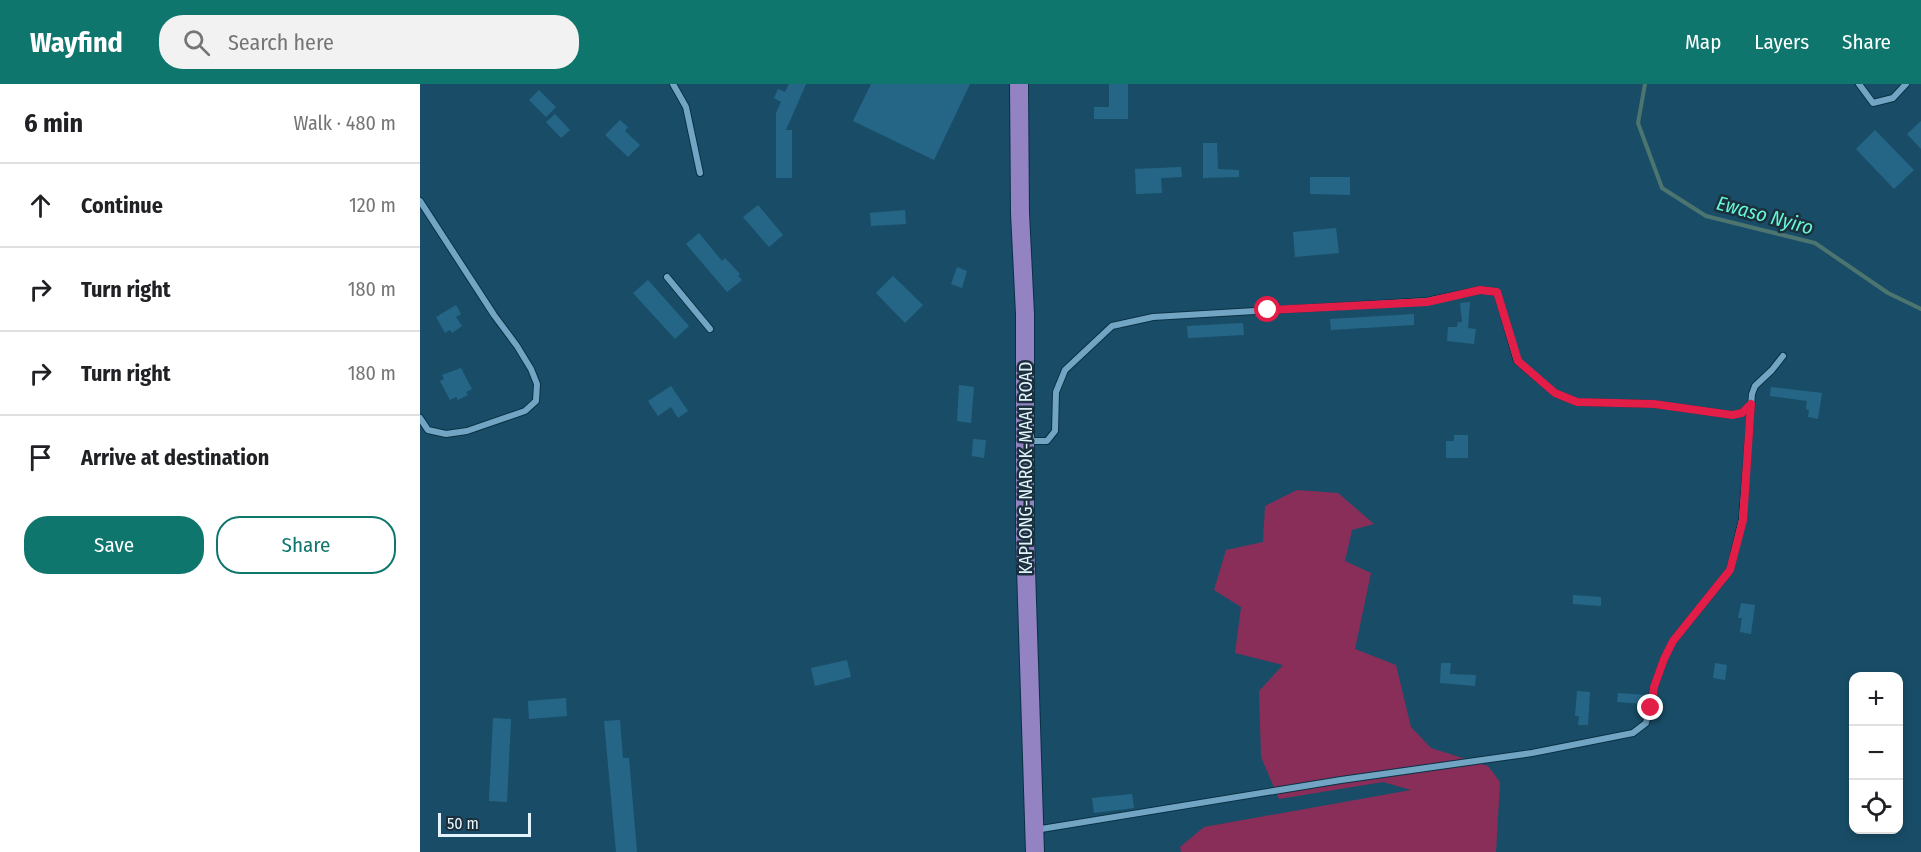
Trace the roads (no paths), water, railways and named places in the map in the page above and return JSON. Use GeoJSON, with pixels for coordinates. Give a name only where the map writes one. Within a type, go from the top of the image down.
{"type":"FeatureCollection","features":[{"type":"Feature","properties":{"kind":"highway","name":"KAPLONG-NAROK-MAAI ROAD"},"geometry":{"type":"LineString","coordinates":[[1019,84],[1020,213],[1025,314],[1025,537],[1035,852]]}},
{"type":"Feature","properties":{"kind":"street"},"geometry":{"type":"LineString","coordinates":[[673,84],[687,107],[700,173]]}},
{"type":"Feature","properties":{"kind":"street"},"geometry":{"type":"LineString","coordinates":[[1859,84],[1873,104],[1893,98],[1906,84]]}},
{"type":"Feature","properties":{"kind":"street"},"geometry":{"type":"LineString","coordinates":[[420,201],[494,315],[517,346],[537,384],[536,401],[525,411],[467,431],[446,434],[428,430],[420,418]]}},
{"type":"Feature","properties":{"kind":"street"},"geometry":{"type":"LineString","coordinates":[[667,277],[710,329]]}},
{"type":"Feature","properties":{"kind":"street"},"geometry":{"type":"LineString","coordinates":[[1026,441],[1047,441],[1055,431],[1056,392],[1065,370],[1112,326],[1154,316],[1427,302],[1480,290],[1497,292],[1518,361],[1555,393],[1577,402],[1654,404],[1732,415],[1742,413],[1751,404]]}},
{"type":"Feature","properties":{"kind":"street"},"geometry":{"type":"LineString","coordinates":[[1035,830],[1341,780],[1532,753],[1633,733],[1646,723],[1654,687],[1673,641],[1730,570],[1743,520],[1751,404],[1755,386],[1783,356]]}},
{"type":"Feature","properties":{"kind":"waterway","name":"Ewaso Nyiro"},"geometry":{"type":"LineString","coordinates":[[1645,84],[1638,123],[1662,188],[1706,216],[1815,243],[1888,293],[1921,309]]}}]}
